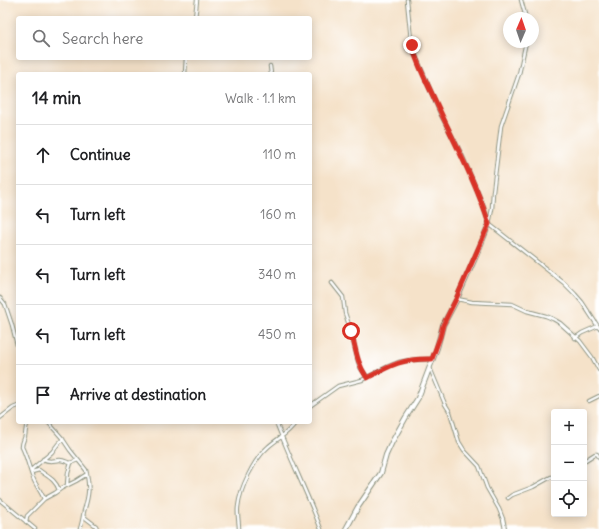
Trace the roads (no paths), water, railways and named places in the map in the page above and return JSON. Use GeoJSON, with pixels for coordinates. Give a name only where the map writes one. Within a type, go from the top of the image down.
{"type":"FeatureCollection","features":[{"type":"Feature","properties":{"kind":"main road"},"geometry":{"type":"LineString","coordinates":[[346,529],[358,507],[381,473],[386,455],[392,442],[418,398],[443,325],[489,224]]}},
{"type":"Feature","properties":{"kind":"street"},"geometry":{"type":"LineString","coordinates":[[195,16],[197,0]]}},
{"type":"Feature","properties":{"kind":"street"},"geometry":{"type":"LineString","coordinates":[[407,0],[411,40],[414,52],[441,115],[462,155],[483,205],[489,224],[570,289],[582,302],[598,327],[582,333],[576,338]]}},
{"type":"Feature","properties":{"kind":"street"},"geometry":{"type":"LineString","coordinates":[[521,0],[524,12]]}},
{"type":"Feature","properties":{"kind":"street"},"geometry":{"type":"LineString","coordinates":[[489,224],[501,126],[519,74],[525,48]]}},
{"type":"Feature","properties":{"kind":"street"},"geometry":{"type":"LineString","coordinates":[[185,72],[186,60]]}},
{"type":"Feature","properties":{"kind":"street"},"geometry":{"type":"LineString","coordinates":[[270,66],[271,72]]}},
{"type":"Feature","properties":{"kind":"street"},"geometry":{"type":"LineString","coordinates":[[332,283],[343,297],[345,314],[351,331],[358,361],[367,378]]}},
{"type":"Feature","properties":{"kind":"street"},"geometry":{"type":"LineString","coordinates":[[0,298],[6,305],[16,341]]}},
{"type":"Feature","properties":{"kind":"street"},"geometry":{"type":"LineString","coordinates":[[456,299],[472,302],[514,305],[527,311],[554,319],[582,344],[592,357],[599,370]]}},
{"type":"Feature","properties":{"kind":"street"},"geometry":{"type":"LineString","coordinates":[[0,304],[3,301]]}},
{"type":"Feature","properties":{"kind":"street"},"geometry":{"type":"LineString","coordinates":[[312,405],[338,386],[362,380],[399,362],[432,359]]}},
{"type":"Feature","properties":{"kind":"street"},"geometry":{"type":"LineString","coordinates":[[429,367],[450,412],[460,442],[464,450],[479,466],[484,480],[503,517],[505,529]]}},
{"type":"Feature","properties":{"kind":"street"},"geometry":{"type":"LineString","coordinates":[[589,401],[599,396]]}},
{"type":"Feature","properties":{"kind":"street"},"geometry":{"type":"LineString","coordinates":[[0,418],[16,407]]}},
{"type":"Feature","properties":{"kind":"street"},"geometry":{"type":"LineString","coordinates":[[24,424],[25,436],[22,447],[37,488],[44,499]]}},
{"type":"Feature","properties":{"kind":"street"},"geometry":{"type":"LineString","coordinates":[[25,430],[27,424]]}},
{"type":"Feature","properties":{"kind":"street"},"geometry":{"type":"LineString","coordinates":[[50,424],[63,438],[86,470],[89,484],[88,496],[80,529]]}},
{"type":"Feature","properties":{"kind":"street"},"geometry":{"type":"LineString","coordinates":[[277,424],[321,529]]}},
{"type":"Feature","properties":{"kind":"street"},"geometry":{"type":"LineString","coordinates":[[239,529],[237,511],[242,488],[246,478],[266,448],[288,432],[294,424]]}},
{"type":"Feature","properties":{"kind":"street"},"geometry":{"type":"LineString","coordinates":[[31,471],[52,452],[63,438]]}},
{"type":"Feature","properties":{"kind":"street"},"geometry":{"type":"LineString","coordinates":[[587,459],[595,454],[599,457]]}},
{"type":"Feature","properties":{"kind":"street"},"geometry":{"type":"LineString","coordinates":[[43,459],[47,461],[61,460],[68,463],[78,460]]}},
{"type":"Feature","properties":{"kind":"street"},"geometry":{"type":"LineString","coordinates":[[67,485],[68,473],[72,463]]}},
{"type":"Feature","properties":{"kind":"street"},"geometry":{"type":"LineString","coordinates":[[31,471],[39,470],[49,476],[58,486],[59,490]]}},
{"type":"Feature","properties":{"kind":"street"},"geometry":{"type":"LineString","coordinates":[[26,522],[30,513],[44,499],[55,494],[67,485],[87,474]]}},
{"type":"Feature","properties":{"kind":"street"},"geometry":{"type":"LineString","coordinates":[[508,498],[551,477]]}},
{"type":"Feature","properties":{"kind":"street"},"geometry":{"type":"LineString","coordinates":[[0,500],[35,529]]}},
{"type":"Feature","properties":{"kind":"street"},"geometry":{"type":"LineString","coordinates":[[83,516],[96,526],[97,529]]}}]}
